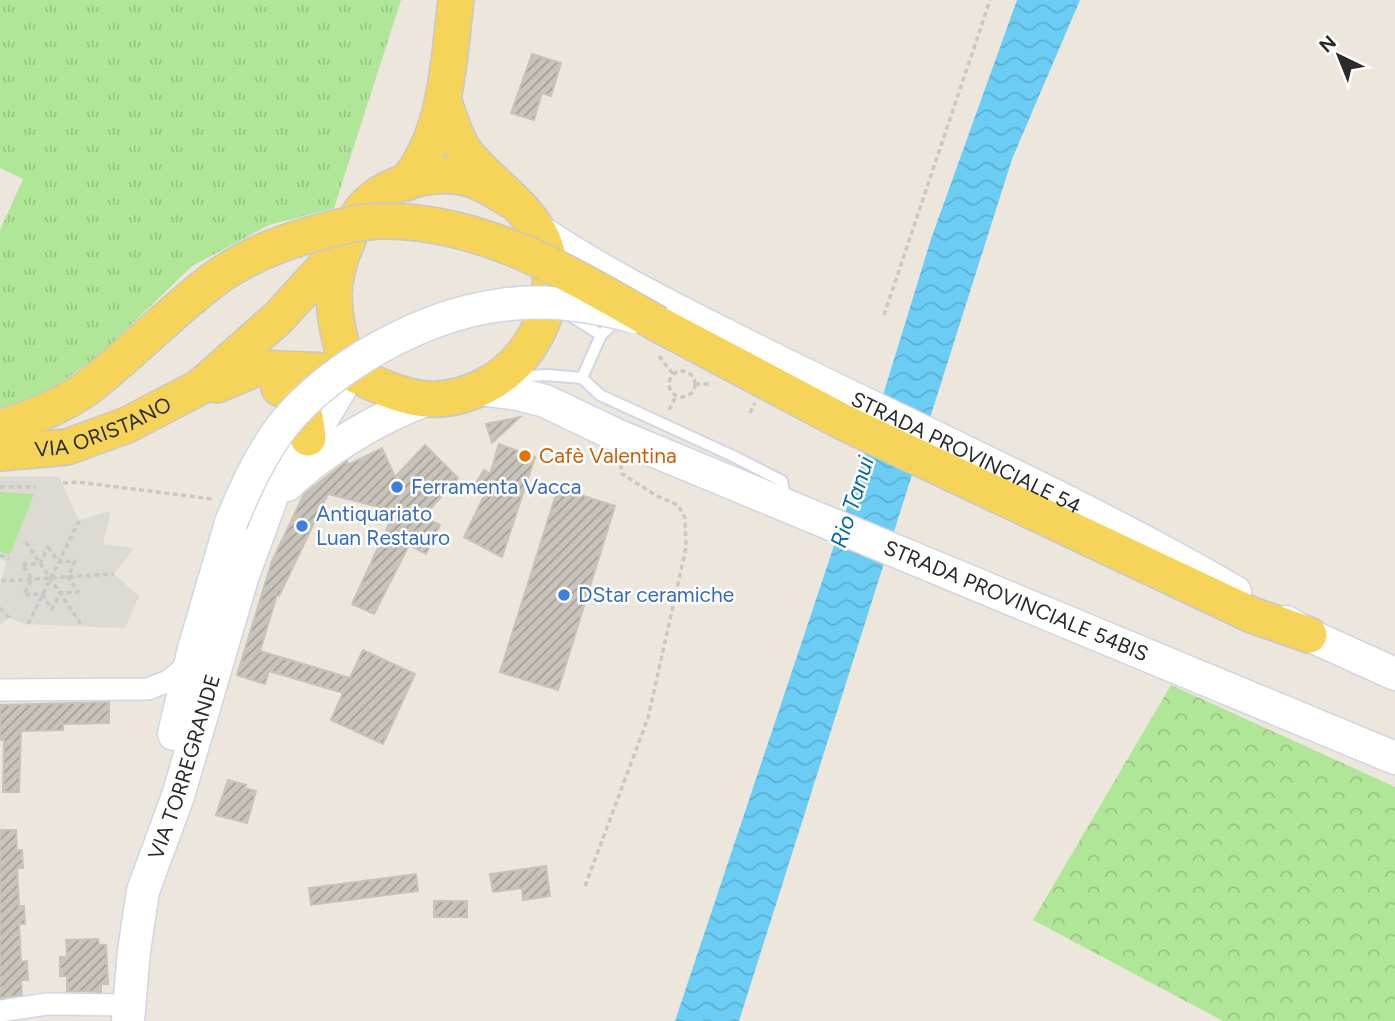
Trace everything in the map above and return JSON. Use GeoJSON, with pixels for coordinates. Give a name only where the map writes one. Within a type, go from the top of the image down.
{"type":"FeatureCollection","features":[{"type":"Feature","properties":{"kind":"main road"},"geometry":{"type":"LineString","coordinates":[[406,183],[432,143],[440,117],[456,0]]}},
{"type":"Feature","properties":{"kind":"main road"},"geometry":{"type":"LineString","coordinates":[[443,99],[464,151],[510,200],[538,230],[549,263],[550,297],[547,312],[529,346],[489,383],[460,395],[424,401],[349,372],[339,338],[334,293],[341,254],[357,217],[366,206],[385,191],[426,177],[463,177],[482,183],[510,200]]}},
{"type":"Feature","properties":{"kind":"main road"},"geometry":{"type":"LineString","coordinates":[[0,428],[36,417],[87,388],[194,296],[245,260],[275,246],[343,226],[376,221],[429,224],[493,239],[657,312],[843,422],[999,481],[1252,615],[1309,635],[1395,674]]}},
{"type":"Feature","properties":{"kind":"main road","name":"STRADA PROVINCIALE 54"},"geometry":{"type":"LineString","coordinates":[[538,230],[616,278],[657,312],[853,400],[999,481]]}},
{"type":"Feature","properties":{"kind":"main road","name":"VIA ORISTANO"},"geometry":{"type":"LineString","coordinates":[[210,386],[346,245]]}},
{"type":"Feature","properties":{"kind":"main road"},"geometry":{"type":"LineString","coordinates":[[143,891],[158,807],[226,511],[252,475],[271,442],[301,406],[331,379],[392,341],[454,316],[500,305],[534,303],[657,312]]}},
{"type":"Feature","properties":{"kind":"main road","name":"VIA ORISTANO"},"geometry":{"type":"LineString","coordinates":[[0,453],[66,447],[127,425],[210,386],[257,368],[349,372]]}},
{"type":"Feature","properties":{"kind":"main road","name":"VIA TORREGRANDE"},"geometry":{"type":"LineString","coordinates":[[128,1013],[143,891],[177,796],[242,579],[275,488],[349,372]]}},
{"type":"Feature","properties":{"kind":"main road"},"geometry":{"type":"LineString","coordinates":[[210,386],[258,383],[288,391],[305,411],[308,438]]}},
{"type":"Feature","properties":{"kind":"main road","name":"STRADA PROVINCIALE 54BIS"},"geometry":{"type":"LineString","coordinates":[[489,383],[545,401],[616,435],[1395,758]]}},
{"type":"Feature","properties":{"kind":"main road","name":"VIA TORREGRANDE"},"geometry":{"type":"LineString","coordinates":[[264,517],[286,485],[304,468],[397,411],[424,401]]}},
{"type":"Feature","properties":{"kind":"street"},"geometry":{"type":"LineString","coordinates":[[0,690],[148,689],[168,681],[191,663]]}},
{"type":"Feature","properties":{"kind":"street"},"geometry":{"type":"LineString","coordinates":[[0,1011],[47,1004],[128,1013]]}},
{"type":"Feature","properties":{"kind":"lane"},"geometry":{"type":"LineString","coordinates":[[550,297],[576,321],[601,335]]}},
{"type":"Feature","properties":{"kind":"lane"},"geometry":{"type":"LineString","coordinates":[[582,378],[601,335],[618,318],[657,312]]}},
{"type":"Feature","properties":{"kind":"lane"},"geometry":{"type":"LineString","coordinates":[[489,383],[547,375],[582,378],[600,395],[782,481],[798,509]]}},
{"type":"Feature","properties":{"kind":"path"},"geometry":{"type":"LineString","coordinates":[[884,314],[989,0]]}},
{"type":"Feature","properties":{"kind":"path"},"geometry":{"type":"LineString","coordinates":[[676,371],[685,371],[692,375],[694,388],[689,395],[676,396],[670,390],[668,381],[676,371]]}},
{"type":"Feature","properties":{"kind":"path"},"geometry":{"type":"LineString","coordinates":[[585,886],[648,718],[686,548],[685,518],[678,505],[657,496],[622,474],[616,435]]}},
{"type":"Feature","properties":{"kind":"path"},"geometry":{"type":"LineString","coordinates":[[62,483],[77,482],[226,511]]}},
{"type":"Feature","properties":{"kind":"path"},"geometry":{"type":"LineString","coordinates":[[0,487],[36,487]]}},
{"type":"Feature","properties":{"kind":"path"},"geometry":{"type":"LineString","coordinates":[[28,624],[79,521]]}},
{"type":"Feature","properties":{"kind":"path"},"geometry":{"type":"LineString","coordinates":[[26,542],[82,626]]}},
{"type":"Feature","properties":{"kind":"path"},"geometry":{"type":"LineString","coordinates":[[40,564],[48,547],[59,562]]}},
{"type":"Feature","properties":{"kind":"path"},"geometry":{"type":"LineString","coordinates":[[0,555],[9,559]]}},
{"type":"Feature","properties":{"kind":"path"},"geometry":{"type":"LineString","coordinates":[[59,562],[75,561],[68,577]]}},
{"type":"Feature","properties":{"kind":"path"},"geometry":{"type":"LineString","coordinates":[[33,579],[22,564],[40,564]]}},
{"type":"Feature","properties":{"kind":"path"},"geometry":{"type":"LineString","coordinates":[[1,581],[114,574]]}},
{"type":"Feature","properties":{"kind":"path"},"geometry":{"type":"LineString","coordinates":[[60,593],[78,592],[68,577]]}},
{"type":"Feature","properties":{"kind":"path"},"geometry":{"type":"LineString","coordinates":[[33,579],[24,595],[42,594]]}},
{"type":"Feature","properties":{"kind":"path"},"geometry":{"type":"LineString","coordinates":[[42,594],[52,609],[60,593]]}},
{"type":"Feature","properties":{"kind":"path"},"geometry":{"type":"LineString","coordinates":[[0,608],[9,618]]}},
{"type":"Feature","properties":{"kind":"green space"},"geometry":{"type":"Polygon","coordinates":[[[0,0],[401,0],[334,208],[269,225],[192,266],[101,354],[18,413],[0,417],[0,230],[23,179],[0,168],[0,0]]]}},
{"type":"Feature","properties":{"kind":"green space"},"geometry":{"type":"Polygon","coordinates":[[[0,492],[35,493],[10,555],[0,552],[0,492]]]}},
{"type":"Feature","properties":{"kind":"green space"},"geometry":{"type":"Polygon","coordinates":[[[1171,685],[1395,787],[1395,1021],[1223,1021],[1033,920],[1171,685]]]}},
{"type":"Feature","properties":{"kind":"shaded area"},"geometry":{"type":"Polygon","coordinates":[[[0,477],[59,477],[79,520],[111,511],[103,544],[134,548],[114,574],[139,596],[125,628],[25,624],[9,618],[0,625],[0,585],[6,562],[0,559],[0,552],[10,555],[34,494],[0,492],[0,477]]]}},
{"type":"Feature","properties":{"kind":"water","name":"Rio Tanui"},"geometry":{"type":"Polygon","coordinates":[[[1017,0],[1080,0],[1012,159],[739,1021],[675,1021],[868,444],[931,239],[1017,0]]]}},
{"type":"Feature","properties":{"kind":"building"},"geometry":{"type":"Polygon","coordinates":[[[532,54],[561,63],[551,96],[542,93],[534,120],[511,113],[532,54]]]}},
{"type":"Feature","properties":{"kind":"building"},"geometry":{"type":"Polygon","coordinates":[[[520,417],[492,443],[486,424],[520,417]]]}},
{"type":"Feature","properties":{"kind":"building"},"geometry":{"type":"Polygon","coordinates":[[[499,444],[535,457],[502,557],[464,537],[487,490],[476,483],[484,470],[490,474],[499,444]]]}},
{"type":"Feature","properties":{"kind":"building"},"geometry":{"type":"Polygon","coordinates":[[[425,445],[458,478],[423,517],[440,525],[426,554],[409,545],[374,614],[352,604],[395,511],[328,494],[279,596],[277,595],[260,651],[350,678],[363,650],[415,674],[383,744],[331,720],[343,693],[269,671],[265,684],[237,675],[272,561],[304,494],[347,461],[348,465],[382,448],[395,477],[425,445]]]}},
{"type":"Feature","properties":{"kind":"building"},"geometry":{"type":"Polygon","coordinates":[[[558,488],[615,506],[558,690],[500,672],[558,488]]]}},
{"type":"Feature","properties":{"kind":"building"},"geometry":{"type":"Polygon","coordinates":[[[109,702],[109,723],[63,724],[63,730],[21,731],[19,792],[3,792],[4,740],[0,740],[0,705],[109,702]]]}},
{"type":"Feature","properties":{"kind":"building"},"geometry":{"type":"Polygon","coordinates":[[[228,780],[256,791],[247,823],[216,815],[228,780]]]}},
{"type":"Feature","properties":{"kind":"building"},"geometry":{"type":"Polygon","coordinates":[[[0,830],[16,830],[17,850],[22,850],[23,868],[17,868],[19,906],[24,906],[25,924],[19,924],[21,962],[27,961],[28,980],[21,980],[22,995],[0,998],[0,830]]]}},
{"type":"Feature","properties":{"kind":"building"},"geometry":{"type":"Polygon","coordinates":[[[546,866],[550,896],[523,900],[522,888],[493,892],[490,874],[546,866]]]}},
{"type":"Feature","properties":{"kind":"building"},"geometry":{"type":"Polygon","coordinates":[[[416,874],[418,891],[311,905],[309,888],[416,874]]]}},
{"type":"Feature","properties":{"kind":"building"},"geometry":{"type":"Polygon","coordinates":[[[434,901],[467,901],[467,917],[434,917],[434,901]]]}},
{"type":"Feature","properties":{"kind":"building"},"geometry":{"type":"Polygon","coordinates":[[[98,939],[99,945],[106,945],[108,984],[101,984],[101,992],[67,991],[67,976],[60,976],[60,957],[67,957],[66,940],[98,939]]]}},
{"type":"Feature","properties":{"kind":"place","name":"Cafè Valentina"},"geometry":{"type":"Point","coordinates":[525,456]}},
{"type":"Feature","properties":{"kind":"place","name":"Ferramenta Vacca"},"geometry":{"type":"Point","coordinates":[397,487]}},
{"type":"Feature","properties":{"kind":"place","name":"Antiquariato Luan Restauro"},"geometry":{"type":"Point","coordinates":[302,526]}},
{"type":"Feature","properties":{"kind":"place","name":"DStar ceramiche"},"geometry":{"type":"Point","coordinates":[564,595]}}]}
